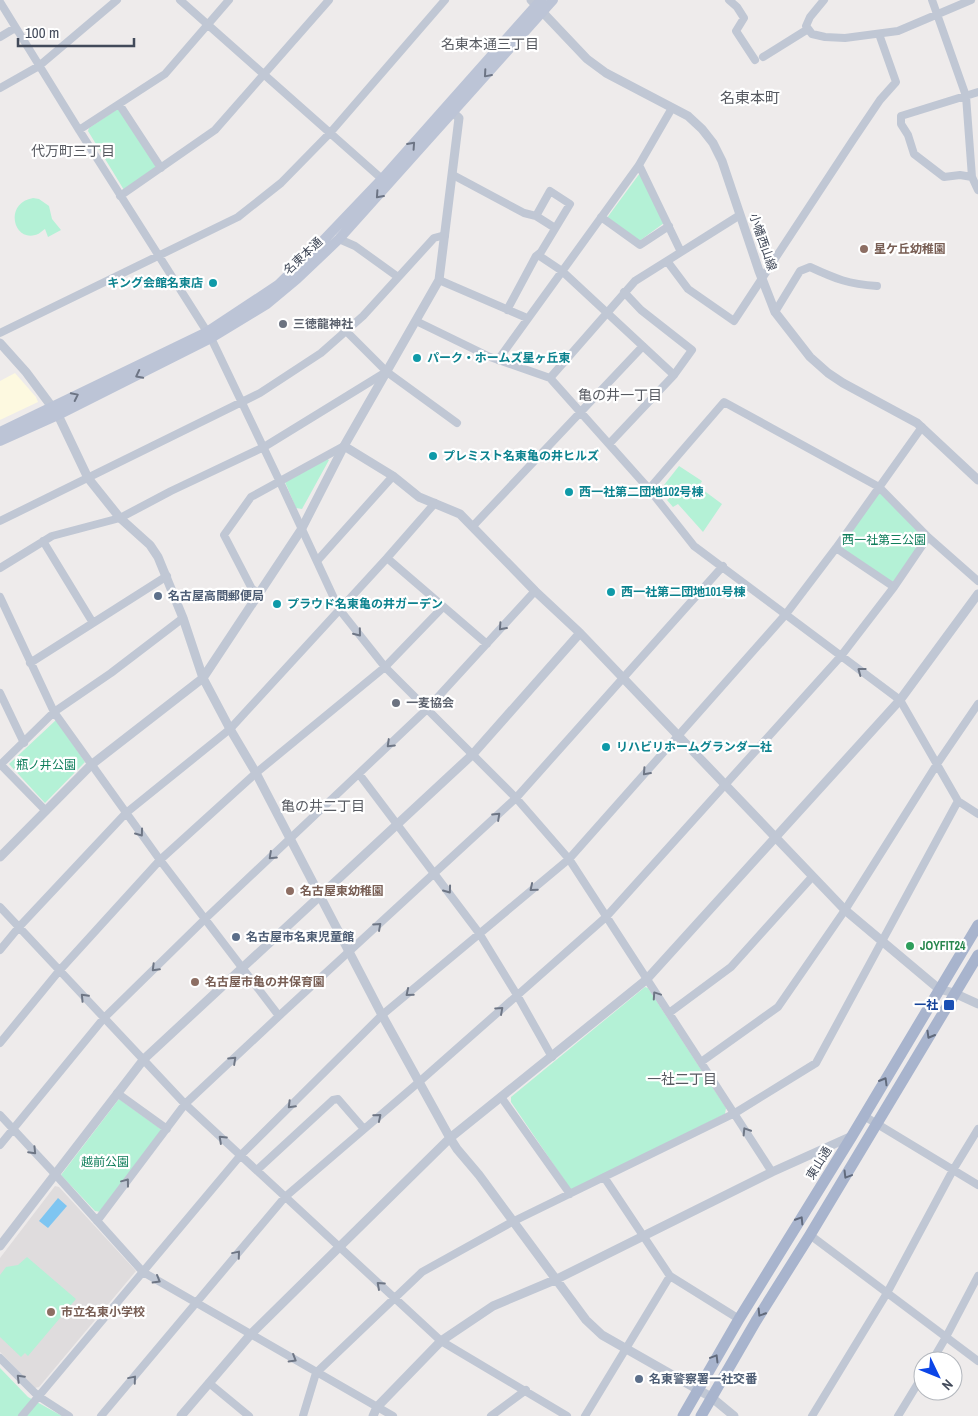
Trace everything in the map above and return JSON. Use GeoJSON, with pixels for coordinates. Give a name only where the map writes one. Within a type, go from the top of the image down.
{"type":"FeatureCollection","features":[{"type":"Feature","properties":{"kind":"main road","name":"名東本通"},"geometry":{"type":"LineString","coordinates":[[0,441],[55,411],[209,335],[267,304],[297,279],[339,238],[450,110],[538,4],[553,0]]}},
{"type":"Feature","properties":{"kind":"main road","name":"名東本通"},"geometry":{"type":"LineString","coordinates":[[209,335],[278,285],[450,110]]}},
{"type":"Feature","properties":{"kind":"main road","name":"名東本通"},"geometry":{"type":"LineString","coordinates":[[0,432],[55,411]]}},
{"type":"Feature","properties":{"kind":"main road","name":"東山通"},"geometry":{"type":"LineString","coordinates":[[683,1416],[739,1319],[852,1136],[978,925]]}},
{"type":"Feature","properties":{"kind":"main road"},"geometry":{"type":"LineString","coordinates":[[701,1416],[756,1321],[878,1124],[978,955]]}},
{"type":"Feature","properties":{"kind":"street"},"geometry":{"type":"LineString","coordinates":[[0,88],[39,66],[117,0]]}},
{"type":"Feature","properties":{"kind":"street"},"geometry":{"type":"LineString","coordinates":[[180,0],[382,179]]}},
{"type":"Feature","properties":{"kind":"street"},"geometry":{"type":"LineString","coordinates":[[78,130],[165,74],[229,0]]}},
{"type":"Feature","properties":{"kind":"street"},"geometry":{"type":"LineString","coordinates":[[120,196],[215,130],[329,0]]}},
{"type":"Feature","properties":{"kind":"street"},"geometry":{"type":"LineString","coordinates":[[0,333],[238,217],[281,182],[330,133],[445,0]]}},
{"type":"Feature","properties":{"kind":"street"},"geometry":{"type":"LineString","coordinates":[[729,0],[737,7],[744,18],[736,31],[759,58],[808,29]]}},
{"type":"Feature","properties":{"kind":"street"},"geometry":{"type":"LineString","coordinates":[[824,0],[810,17],[806,26],[812,34],[845,38],[898,31],[971,0]]}},
{"type":"Feature","properties":{"kind":"street"},"geometry":{"type":"LineString","coordinates":[[932,0],[966,96],[972,177],[978,190]]}},
{"type":"Feature","properties":{"kind":"street"},"geometry":{"type":"LineString","coordinates":[[0,2],[78,130],[209,335],[264,447],[339,610],[385,667],[516,798],[568,859],[772,1172]]}},
{"type":"Feature","properties":{"kind":"street","name":"小幡西山線"},"geometry":{"type":"LineString","coordinates":[[538,4],[586,59],[606,73],[688,116],[702,128],[722,160],[775,312],[810,357],[843,383],[917,423],[978,480]]}},
{"type":"Feature","properties":{"kind":"street"},"geometry":{"type":"LineString","coordinates":[[0,37],[15,28]]}},
{"type":"Feature","properties":{"kind":"street"},"geometry":{"type":"LineString","coordinates":[[667,261],[688,289],[734,321],[880,100],[896,82],[879,34]]}},
{"type":"Feature","properties":{"kind":"street"},"geometry":{"type":"LineString","coordinates":[[972,177],[960,175],[944,177],[914,154],[908,135],[901,124],[901,116],[978,92]]}},
{"type":"Feature","properties":{"kind":"street"},"geometry":{"type":"LineString","coordinates":[[119,104],[161,168]]}},
{"type":"Feature","properties":{"kind":"street"},"geometry":{"type":"LineString","coordinates":[[498,360],[639,165],[672,108]]}},
{"type":"Feature","properties":{"kind":"street"},"geometry":{"type":"LineString","coordinates":[[0,857],[91,765],[204,678],[301,530],[344,446],[439,280],[459,118],[450,110]]}},
{"type":"Feature","properties":{"kind":"street"},"geometry":{"type":"LineString","coordinates":[[639,165],[681,252]]}},
{"type":"Feature","properties":{"kind":"street"},"geometry":{"type":"LineString","coordinates":[[453,175],[524,213],[536,216],[555,228]]}},
{"type":"Feature","properties":{"kind":"street"},"geometry":{"type":"LineString","coordinates":[[507,310],[538,254],[570,204],[550,191],[536,216]]}},
{"type":"Feature","properties":{"kind":"street"},"geometry":{"type":"LineString","coordinates":[[550,378],[635,281],[740,215]]}},
{"type":"Feature","properties":{"kind":"street"},"geometry":{"type":"LineString","coordinates":[[601,217],[640,245],[669,226]]}},
{"type":"Feature","properties":{"kind":"street"},"geometry":{"type":"LineString","coordinates":[[0,521],[260,393],[321,353],[364,316],[434,238],[445,235]]}},
{"type":"Feature","properties":{"kind":"street"},"geometry":{"type":"LineString","coordinates":[[339,238],[356,246],[398,277]]}},
{"type":"Feature","properties":{"kind":"street"},"geometry":{"type":"LineString","coordinates":[[538,254],[562,271],[674,375]]}},
{"type":"Feature","properties":{"kind":"street"},"geometry":{"type":"LineString","coordinates":[[775,312],[800,271],[810,267],[836,280],[855,285],[877,286]]}},
{"type":"Feature","properties":{"kind":"street"},"geometry":{"type":"LineString","coordinates":[[439,280],[527,318]]}},
{"type":"Feature","properties":{"kind":"street"},"geometry":{"type":"LineString","coordinates":[[609,444],[674,375],[692,350],[642,310],[624,292]]}},
{"type":"Feature","properties":{"kind":"street"},"geometry":{"type":"LineString","coordinates":[[416,321],[498,360],[550,378],[649,489],[694,546],[900,700],[958,801],[978,814]]}},
{"type":"Feature","properties":{"kind":"street"},"geometry":{"type":"LineString","coordinates":[[346,331],[387,372],[457,423]]}},
{"type":"Feature","properties":{"kind":"street"},"geometry":{"type":"LineString","coordinates":[[0,343],[26,372],[55,411],[88,478],[120,518],[150,545],[167,576],[204,678],[230,729],[256,773],[382,1015],[457,1149],[479,1175],[586,1320],[602,1336],[711,1397],[734,1416]]}},
{"type":"Feature","properties":{"kind":"street"},"geometry":{"type":"LineString","coordinates":[[473,526],[643,346]]}},
{"type":"Feature","properties":{"kind":"street"},"geometry":{"type":"LineString","coordinates":[[0,568],[52,536],[120,518],[171,491],[264,447],[387,372]]}},
{"type":"Feature","properties":{"kind":"street"},"geometry":{"type":"LineString","coordinates":[[649,489],[724,402],[879,487],[928,537],[978,581]]}},
{"type":"Feature","properties":{"kind":"street"},"geometry":{"type":"LineString","coordinates":[[22,1416],[240,1156],[382,1015],[568,859],[786,614],[836,548],[922,427]]}},
{"type":"Feature","properties":{"kind":"street"},"geometry":{"type":"LineString","coordinates":[[344,446],[393,476],[419,496],[460,514],[624,678],[845,910],[939,989],[954,993],[978,1004]]}},
{"type":"Feature","properties":{"kind":"street"},"geometry":{"type":"LineString","coordinates":[[260,594],[252,589],[224,535],[251,497],[344,446]]}},
{"type":"Feature","properties":{"kind":"street"},"geometry":{"type":"LineString","coordinates":[[317,561],[393,476]]}},
{"type":"Feature","properties":{"kind":"street"},"geometry":{"type":"LineString","coordinates":[[0,950],[19,927],[126,813],[230,729],[435,503]]}},
{"type":"Feature","properties":{"kind":"street"},"geometry":{"type":"LineString","coordinates":[[101,1416],[285,1197],[606,917],[841,656],[894,587],[928,537]]}},
{"type":"Feature","properties":{"kind":"street"},"geometry":{"type":"LineString","coordinates":[[43,541],[93,623]]}},
{"type":"Feature","properties":{"kind":"street"},"geometry":{"type":"LineString","coordinates":[[836,548],[894,587]]}},
{"type":"Feature","properties":{"kind":"street"},"geometry":{"type":"LineString","coordinates":[[387,558],[442,608],[487,644]]}},
{"type":"Feature","properties":{"kind":"street"},"geometry":{"type":"LineString","coordinates":[[97,1221],[185,1104],[516,798],[723,566]]}},
{"type":"Feature","properties":{"kind":"street"},"geometry":{"type":"LineString","coordinates":[[30,663],[167,576]]}},
{"type":"Feature","properties":{"kind":"street"},"geometry":{"type":"LineString","coordinates":[[0,1145],[104,1018],[204,919],[426,710],[535,590]]}},
{"type":"Feature","properties":{"kind":"street"},"geometry":{"type":"LineString","coordinates":[[181,1416],[251,1334],[450,1138],[646,980],[776,839],[900,700],[978,594]]}},
{"type":"Feature","properties":{"kind":"street"},"geometry":{"type":"LineString","coordinates":[[0,597],[54,712],[160,860],[279,1016]]}},
{"type":"Feature","properties":{"kind":"street"},"geometry":{"type":"LineString","coordinates":[[0,1043],[59,971],[160,860],[256,773],[385,667],[442,608]]}},
{"type":"Feature","properties":{"kind":"street"},"geometry":{"type":"LineString","coordinates":[[46,810],[0,764],[24,743],[54,712],[111,673],[183,618]]}},
{"type":"Feature","properties":{"kind":"street"},"geometry":{"type":"LineString","coordinates":[[0,1246],[144,1059],[473,754],[580,633]]}},
{"type":"Feature","properties":{"kind":"street"},"geometry":{"type":"LineString","coordinates":[[0,693],[24,743]]}},
{"type":"Feature","properties":{"kind":"street"},"geometry":{"type":"LineString","coordinates":[[701,1062],[778,1007],[845,910],[937,764],[978,704]]}},
{"type":"Feature","properties":{"kind":"street"},"geometry":{"type":"LineString","coordinates":[[360,774],[479,933],[552,1057]]}},
{"type":"Feature","properties":{"kind":"street"},"geometry":{"type":"LineString","coordinates":[[303,1416],[316,1373],[422,1272],[512,1222],[735,1113],[816,1063],[958,801]]}},
{"type":"Feature","properties":{"kind":"street"},"geometry":{"type":"LineString","coordinates":[[669,1013],[731,967],[812,877]]}},
{"type":"Feature","properties":{"kind":"street"},"geometry":{"type":"LineString","coordinates":[[0,907],[185,1104],[394,1298],[442,1341],[567,1416]]}},
{"type":"Feature","properties":{"kind":"street"},"geometry":{"type":"LineString","coordinates":[[117,1093],[167,1129]]}},
{"type":"Feature","properties":{"kind":"street"},"geometry":{"type":"LineString","coordinates":[[501,1097],[570,1194]]}},
{"type":"Feature","properties":{"kind":"street"},"geometry":{"type":"LineString","coordinates":[[257,1170],[333,1100],[338,1099],[364,1129]]}},
{"type":"Feature","properties":{"kind":"street"},"geometry":{"type":"LineString","coordinates":[[0,1115],[56,1174],[143,1272],[316,1373],[394,1416]]}},
{"type":"Feature","properties":{"kind":"street"},"geometry":{"type":"LineString","coordinates":[[864,1116],[978,1185]]}},
{"type":"Feature","properties":{"kind":"street"},"geometry":{"type":"LineString","coordinates":[[812,1416],[887,1293],[953,1170],[978,1129]]}},
{"type":"Feature","properties":{"kind":"street"},"geometry":{"type":"LineString","coordinates":[[373,1416],[377,1407],[442,1341],[493,1306],[556,1279],[772,1172],[852,1136]]}},
{"type":"Feature","properties":{"kind":"street"},"geometry":{"type":"LineString","coordinates":[[604,1177],[670,1276],[739,1319]]}},
{"type":"Feature","properties":{"kind":"street"},"geometry":{"type":"LineString","coordinates":[[810,1235],[978,1361]]}},
{"type":"Feature","properties":{"kind":"street"},"geometry":{"type":"LineString","coordinates":[[585,1416],[670,1276]]}},
{"type":"Feature","properties":{"kind":"street"},"geometry":{"type":"LineString","coordinates":[[938,1351],[978,1276]]}},
{"type":"Feature","properties":{"kind":"street"},"geometry":{"type":"LineString","coordinates":[[0,1358],[38,1396],[70,1416]]}},
{"type":"Feature","properties":{"kind":"street"},"geometry":{"type":"LineString","coordinates":[[209,1383],[249,1416]]}},
{"type":"Feature","properties":{"kind":"street"},"geometry":{"type":"LineString","coordinates":[[491,1416],[526,1390]]}},
{"type":"Feature","properties":{"kind":"street"},"geometry":{"type":"LineString","coordinates":[[898,1416],[913,1392]]}},
{"type":"Feature","properties":{"kind":"shaded area"},"geometry":{"type":"Polygon","coordinates":[[[15,373],[36,397],[38,402],[0,420],[0,381],[15,373]]]}},
{"type":"Feature","properties":{"kind":"shaded area","name":"市立名東小学校"},"geometry":{"type":"Polygon","coordinates":[[[55,1186],[59,1187],[136,1271],[39,1387],[35,1388],[0,1352],[0,1258],[55,1186]]]}},
{"type":"Feature","properties":{"kind":"green space"},"geometry":{"type":"Polygon","coordinates":[[[116,110],[121,110],[157,166],[124,190],[88,131],[89,128],[116,110]]]}},
{"type":"Feature","properties":{"kind":"green space"},"geometry":{"type":"Polygon","coordinates":[[[640,173],[664,223],[638,242],[604,222],[640,173]]]}},
{"type":"Feature","properties":{"kind":"green space"},"geometry":{"type":"Polygon","coordinates":[[[33,198],[39,199],[49,206],[52,219],[61,230],[48,237],[45,229],[35,235],[27,235],[21,232],[15,221],[15,213],[24,201],[33,198]]]}},
{"type":"Feature","properties":{"kind":"green space"},"geometry":{"type":"Polygon","coordinates":[[[324,457],[329,460],[302,509],[296,508],[285,482],[324,457]]]}},
{"type":"Feature","properties":{"kind":"green space"},"geometry":{"type":"Polygon","coordinates":[[[679,466],[702,481],[699,487],[722,504],[703,532],[678,504],[673,507],[667,500],[673,495],[664,485],[679,466]]]}},
{"type":"Feature","properties":{"kind":"green space","name":"西一社第三公園"},"geometry":{"type":"Polygon","coordinates":[[[879,492],[925,536],[895,581],[890,582],[842,549],[842,544],[879,492]]]}},
{"type":"Feature","properties":{"kind":"green space","name":"瓶ノ井公園"},"geometry":{"type":"Polygon","coordinates":[[[56,720],[85,762],[45,803],[9,764],[56,720]]]}},
{"type":"Feature","properties":{"kind":"green space"},"geometry":{"type":"Polygon","coordinates":[[[645,987],[648,988],[726,1108],[725,1114],[571,1190],[511,1102],[511,1097],[645,987]]]}},
{"type":"Feature","properties":{"kind":"green space","name":"越前公園"},"geometry":{"type":"Polygon","coordinates":[[[119,1099],[162,1130],[101,1212],[95,1211],[61,1175],[119,1099]]]}},
{"type":"Feature","properties":{"kind":"green space"},"geometry":{"type":"Polygon","coordinates":[[[27,1257],[76,1299],[28,1356],[25,1353],[21,1357],[0,1337],[0,1275],[6,1267],[18,1265],[27,1257]]]}},
{"type":"Feature","properties":{"kind":"green space"},"geometry":{"type":"Polygon","coordinates":[[[0,1368],[28,1397],[62,1416],[0,1416],[0,1368]]]}},
{"type":"Feature","properties":{"kind":"water"},"geometry":{"type":"Polygon","coordinates":[[[58,1198],[67,1206],[48,1228],[39,1221],[58,1198]]]}},
{"type":"Feature","properties":{"kind":"place","name":"星ケ丘幼稚園"},"geometry":{"type":"Point","coordinates":[864,249]}},
{"type":"Feature","properties":{"kind":"place","name":"キング会館名東店"},"geometry":{"type":"Point","coordinates":[213,283]}},
{"type":"Feature","properties":{"kind":"place","name":"三徳龍神社"},"geometry":{"type":"Point","coordinates":[283,324]}},
{"type":"Feature","properties":{"kind":"place","name":"パーク・ホームズ星ヶ丘東"},"geometry":{"type":"Point","coordinates":[417,358]}},
{"type":"Feature","properties":{"kind":"place","name":"プレミスト名東亀の井ヒルズ"},"geometry":{"type":"Point","coordinates":[433,456]}},
{"type":"Feature","properties":{"kind":"place","name":"西一社第二団地102号棟"},"geometry":{"type":"Point","coordinates":[569,492]}},
{"type":"Feature","properties":{"kind":"place","name":"西一社第二団地101号棟"},"geometry":{"type":"Point","coordinates":[611,592]}},
{"type":"Feature","properties":{"kind":"place","name":"名古屋高間郵便局"},"geometry":{"type":"Point","coordinates":[158,596]}},
{"type":"Feature","properties":{"kind":"place","name":"プラウド名東亀の井ガーデン"},"geometry":{"type":"Point","coordinates":[277,604]}},
{"type":"Feature","properties":{"kind":"place","name":"一麦協会"},"geometry":{"type":"Point","coordinates":[396,703]}},
{"type":"Feature","properties":{"kind":"place","name":"リハビリホームグランダ一社"},"geometry":{"type":"Point","coordinates":[606,747]}},
{"type":"Feature","properties":{"kind":"place","name":"名古屋東幼稚園"},"geometry":{"type":"Point","coordinates":[290,891]}},
{"type":"Feature","properties":{"kind":"place","name":"名古屋市名東児童館"},"geometry":{"type":"Point","coordinates":[236,937]}},
{"type":"Feature","properties":{"kind":"place","name":"JOYFIT24"},"geometry":{"type":"Point","coordinates":[910,946]}},
{"type":"Feature","properties":{"kind":"place","name":"名古屋市亀の井保育園"},"geometry":{"type":"Point","coordinates":[195,982]}},
{"type":"Feature","properties":{"kind":"place","name":"一社"},"geometry":{"type":"Point","coordinates":[949,1005]}},
{"type":"Feature","properties":{"kind":"place","name":"市立名東小学校"},"geometry":{"type":"Point","coordinates":[51,1312]}},
{"type":"Feature","properties":{"kind":"place","name":"名東警察署一社交番"},"geometry":{"type":"Point","coordinates":[639,1379]}},
{"type":"Feature","properties":{"kind":"district","name":"名東本通三丁目"},"geometry":{"type":"Point","coordinates":[490,44]}},
{"type":"Feature","properties":{"kind":"district","name":"名東本町"},"geometry":{"type":"Point","coordinates":[750,97]}},
{"type":"Feature","properties":{"kind":"district","name":"代万町三丁目"},"geometry":{"type":"Point","coordinates":[73,151]}},
{"type":"Feature","properties":{"kind":"district","name":"亀の井一丁目"},"geometry":{"type":"Point","coordinates":[620,395]}},
{"type":"Feature","properties":{"kind":"district","name":"亀の井二丁目"},"geometry":{"type":"Point","coordinates":[323,806]}},
{"type":"Feature","properties":{"kind":"district","name":"一社二丁目"},"geometry":{"type":"Point","coordinates":[682,1079]}}]}
